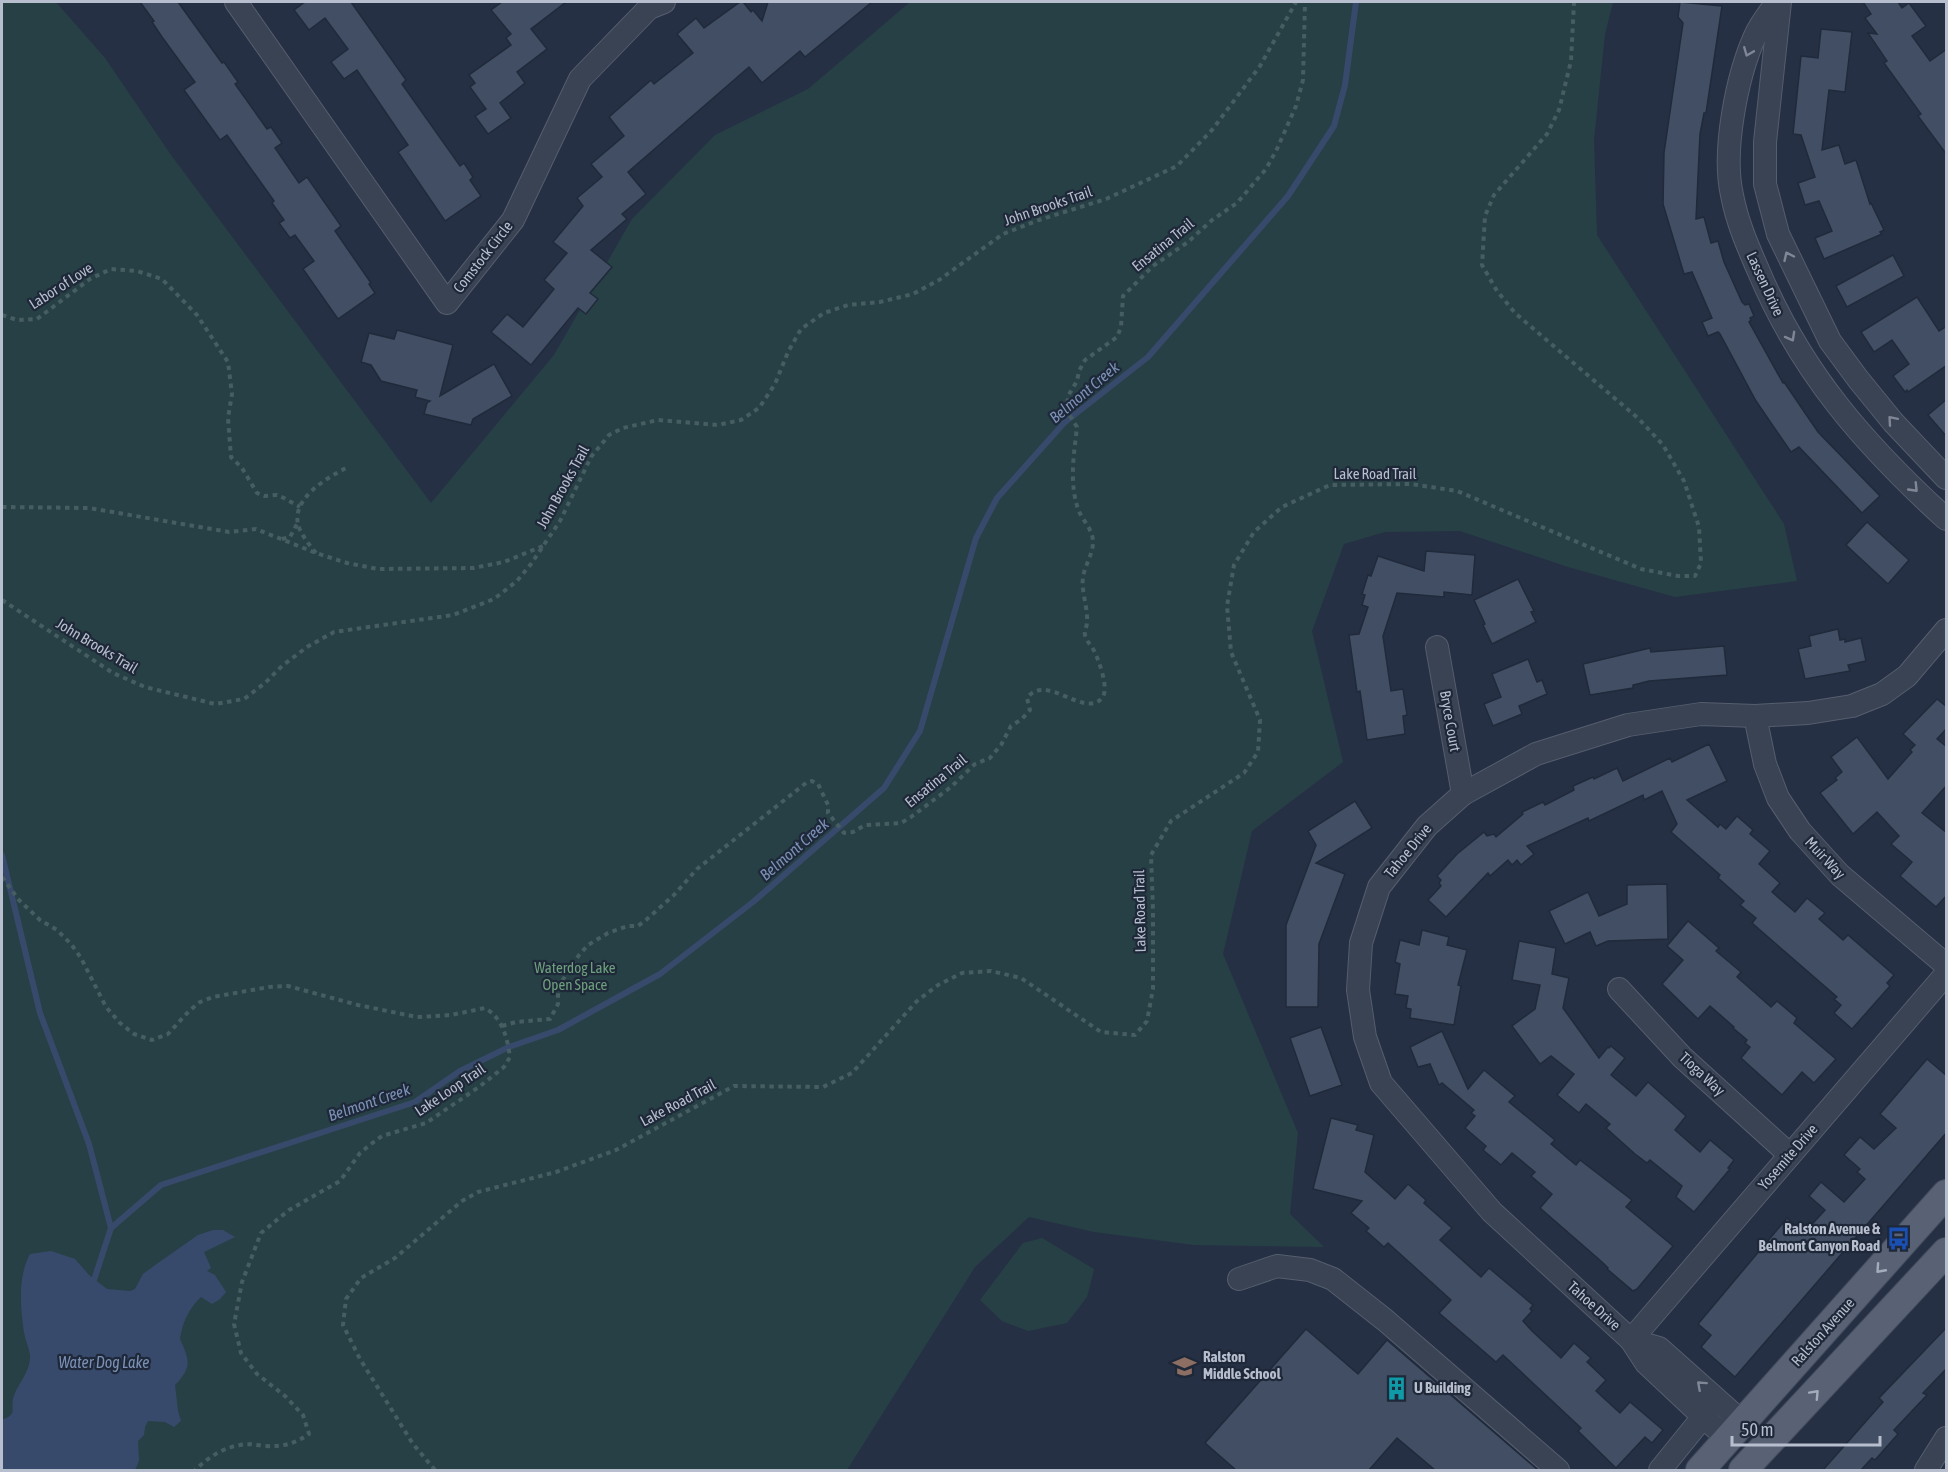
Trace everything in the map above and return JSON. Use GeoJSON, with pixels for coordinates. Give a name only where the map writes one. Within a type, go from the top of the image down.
{"type":"FeatureCollection","features":[{"type":"Feature","properties":{"kind":"main road","name":"Ralston Avenue"},"geometry":{"type":"LineString","coordinates":[[1700,1470],[1947,1194]]}},
{"type":"Feature","properties":{"kind":"main road"},"geometry":{"type":"LineString","coordinates":[[1736,1430],[1752,1461],[1947,1252]]}},
{"type":"Feature","properties":{"kind":"street","name":"Comstock Circle"},"geometry":{"type":"LineString","coordinates":[[236,2],[447,303],[513,220],[580,80],[649,8],[664,2]]}},
{"type":"Feature","properties":{"kind":"street","name":"Lassen Drive"},"geometry":{"type":"LineString","coordinates":[[1779,2],[1765,142],[1765,184],[1778,234],[1830,341],[1858,380],[1893,422],[1947,478]]}},
{"type":"Feature","properties":{"kind":"street","name":"Lassen Drive"},"geometry":{"type":"LineString","coordinates":[[1779,2],[1756,33],[1743,64],[1734,113],[1729,164],[1731,194],[1742,231],[1773,304],[1805,362],[1822,387],[1850,423],[1947,519]]}},
{"type":"Feature","properties":{"kind":"street","name":"Tahoe Drive"},"geometry":{"type":"LineString","coordinates":[[1631,1340],[1659,1348],[1732,1413],[1736,1430],[1718,1430],[1646,1363],[1631,1340],[1492,1212],[1382,1083],[1365,1037],[1358,990],[1361,943],[1379,887],[1427,826],[1463,794],[1536,754],[1628,725],[1701,714],[1755,716],[1808,713],[1852,706],[1882,694],[1907,676],[1947,630]]}},
{"type":"Feature","properties":{"kind":"street","name":"Bryce Court"},"geometry":{"type":"LineString","coordinates":[[1437,647],[1463,794]]}},
{"type":"Feature","properties":{"kind":"street","name":"Muir Way"},"geometry":{"type":"LineString","coordinates":[[1755,716],[1765,764],[1779,798],[1800,831],[1840,875],[1947,965]]}},
{"type":"Feature","properties":{"kind":"street","name":"Yosemite Drive"},"geometry":{"type":"LineString","coordinates":[[1631,1340],[1947,974]]}},
{"type":"Feature","properties":{"kind":"street","name":"Tioga Way"},"geometry":{"type":"LineString","coordinates":[[1619,989],[1682,1056],[1790,1155]]}},
{"type":"Feature","properties":{"kind":"street"},"geometry":{"type":"LineString","coordinates":[[1239,1279],[1277,1266],[1310,1270],[1333,1279],[1384,1320],[1557,1470]]}},
{"type":"Feature","properties":{"kind":"street"},"geometry":{"type":"LineString","coordinates":[[1660,1470],[1703,1417]]}},
{"type":"Feature","properties":{"kind":"street"},"geometry":{"type":"LineString","coordinates":[[1926,1470],[1947,1438]]}},
{"type":"Feature","properties":{"kind":"path","name":"John Brooks Trail"},"geometry":{"type":"LineString","coordinates":[[2,600],[113,673],[145,687],[215,704],[244,699],[307,647],[334,632],[453,615],[494,599],[517,581],[543,546],[560,521],[591,457],[609,435],[622,428],[658,420],[718,425],[741,420],[759,408],[775,384],[788,352],[801,329],[824,313],[848,305],[880,302],[913,294],[939,280],[1002,234],[1106,199],[1177,166],[1212,130],[1260,66],[1296,2]]}},
{"type":"Feature","properties":{"kind":"path","name":"Ensatina Trail"},"geometry":{"type":"LineString","coordinates":[[502,1026],[516,1022],[550,1019],[558,1004],[562,981],[579,954],[588,945],[608,933],[628,926],[638,926],[674,895],[696,869],[799,787],[812,781],[818,784],[828,805],[828,813],[844,833],[853,832],[865,825],[901,823],[933,801],[975,764],[990,758],[1011,726],[1030,710],[1027,698],[1031,692],[1040,690],[1056,692],[1086,704],[1096,703],[1103,698],[1106,692],[1098,658],[1085,638],[1088,623],[1083,579],[1093,546],[1093,538],[1078,510],[1072,468],[1077,427],[1067,411],[1068,396],[1085,360],[1117,337],[1121,327],[1124,296],[1154,266],[1237,203],[1266,169],[1292,116],[1303,80],[1305,2]]}},
{"type":"Feature","properties":{"kind":"path","name":"Lake Road Trail"},"geometry":{"type":"LineString","coordinates":[[435,1470],[413,1444],[360,1359],[343,1325],[346,1299],[361,1278],[395,1258],[462,1201],[478,1191],[555,1172],[616,1150],[734,1086],[823,1087],[852,1072],[918,1001],[938,985],[962,974],[991,970],[1022,978],[1101,1032],[1135,1035],[1147,1021],[1153,989],[1154,910],[1151,855],[1171,820],[1244,773],[1257,752],[1260,720],[1232,652],[1227,606],[1234,565],[1254,532],[1282,507],[1330,485],[1411,484],[1457,490],[1641,569],[1678,576],[1695,576],[1701,563],[1699,527],[1684,481],[1663,446],[1640,419],[1515,313],[1497,291],[1482,265],[1485,216],[1494,195],[1547,134],[1560,110],[1571,61],[1574,2]]}},
{"type":"Feature","properties":{"kind":"path","name":"Labor of Love"},"geometry":{"type":"LineString","coordinates":[[2,315],[17,320],[37,319],[90,279],[111,268],[130,269],[162,279],[197,315],[228,362],[232,394],[228,418],[231,457],[242,468],[257,493],[264,496],[277,495],[300,507]]}},
{"type":"Feature","properties":{"kind":"path"},"geometry":{"type":"LineString","coordinates":[[316,553],[299,528],[300,507],[318,484],[346,468]]}},
{"type":"Feature","properties":{"kind":"path"},"geometry":{"type":"LineString","coordinates":[[2,507],[89,508],[229,532],[256,529],[316,553],[347,563],[378,569],[473,568],[504,562],[543,546]]}},
{"type":"Feature","properties":{"kind":"path"},"geometry":{"type":"LineString","coordinates":[[281,539],[290,537],[298,521]]}},
{"type":"Feature","properties":{"kind":"path","name":"Lake Loop Trail"},"geometry":{"type":"LineString","coordinates":[[2,877],[40,920],[57,930],[71,944],[81,958],[106,1007],[120,1023],[134,1034],[152,1040],[168,1034],[200,1002],[213,997],[288,986],[358,1005],[417,1017],[451,1015],[485,1008],[493,1013],[507,1037],[510,1057],[504,1067],[479,1088],[426,1124],[381,1136],[360,1154],[340,1181],[289,1210],[261,1233],[242,1282],[234,1324],[241,1353],[257,1374],[285,1396],[303,1415],[309,1434],[293,1444],[270,1446],[243,1444],[223,1450],[195,1470]]}},
{"type":"Feature","properties":{"kind":"green space","name":"Waterdog Lake Open Space"},"geometry":{"type":"Polygon","coordinates":[[[2,2],[56,2],[105,58],[171,155],[431,503],[554,355],[632,219],[715,135],[808,89],[910,2],[1613,2],[1605,34],[1594,140],[1597,235],[1784,524],[1797,581],[1675,597],[1568,567],[1460,531],[1385,532],[1344,544],[1312,631],[1343,762],[1252,831],[1223,954],[1298,1133],[1290,1214],[1324,1247],[1194,1245],[1094,1232],[1029,1217],[975,1267],[847,1470],[2,1470],[2,2]]]}},
{"type":"Feature","properties":{"kind":"green space"},"geometry":{"type":"Polygon","coordinates":[[[1042,1238],[1094,1269],[1087,1297],[1067,1323],[1028,1331],[1002,1321],[980,1300],[1023,1243],[1042,1238]]]}},
{"type":"Feature","properties":{"kind":"water","name":"Water Dog Lake"},"geometry":{"type":"Polygon","coordinates":[[[213,1230],[223,1230],[235,1237],[204,1252],[211,1268],[207,1271],[215,1275],[226,1292],[212,1304],[201,1297],[193,1306],[182,1327],[180,1339],[188,1363],[185,1373],[175,1385],[181,1421],[174,1427],[165,1422],[148,1421],[144,1435],[138,1441],[139,1461],[135,1470],[2,1470],[2,1420],[12,1414],[13,1399],[30,1361],[23,1322],[21,1292],[23,1272],[30,1254],[51,1251],[75,1259],[89,1275],[107,1289],[130,1291],[135,1289],[143,1274],[198,1235],[213,1230]]]}},
{"type":"Feature","properties":{"kind":"building"},"geometry":{"type":"Polygon","coordinates":[[[140,2],[178,2],[222,63],[224,62],[238,82],[235,84],[267,129],[271,127],[282,143],[275,148],[299,183],[307,177],[341,226],[335,231],[371,283],[369,284],[375,293],[338,319],[303,269],[314,261],[295,235],[290,238],[279,223],[284,220],[272,203],[274,201],[227,135],[220,140],[184,90],[195,82],[140,2]]]}},
{"type":"Feature","properties":{"kind":"building"},"geometry":{"type":"Polygon","coordinates":[[[305,2],[351,2],[406,80],[402,84],[460,166],[464,163],[473,177],[470,180],[481,196],[445,221],[398,152],[408,145],[357,70],[344,79],[331,62],[348,49],[325,18],[309,30],[294,10],[305,2]]]}},
{"type":"Feature","properties":{"kind":"building"},"geometry":{"type":"Polygon","coordinates":[[[502,2],[566,2],[531,29],[547,49],[517,72],[525,83],[500,103],[511,118],[488,134],[475,116],[486,109],[470,87],[475,83],[469,75],[511,45],[506,38],[511,34],[491,10],[502,2]]]}},
{"type":"Feature","properties":{"kind":"building"},"geometry":{"type":"Polygon","coordinates":[[[743,2],[751,12],[753,10],[762,21],[768,2],[872,2],[805,57],[800,51],[762,83],[749,67],[628,172],[646,194],[622,214],[627,219],[591,250],[612,267],[590,293],[598,299],[586,314],[578,308],[531,365],[491,332],[507,314],[523,327],[554,289],[544,280],[567,253],[553,242],[583,206],[577,198],[602,177],[591,164],[624,136],[609,117],[651,80],[654,84],[693,53],[677,34],[696,18],[704,28],[743,2]]]}},
{"type":"Feature","properties":{"kind":"building"},"geometry":{"type":"Polygon","coordinates":[[[1680,2],[1722,6],[1706,113],[1704,113],[1700,134],[1696,219],[1704,217],[1711,243],[1718,241],[1724,262],[1742,302],[1745,305],[1749,304],[1754,316],[1749,322],[1783,383],[1818,432],[1880,496],[1862,513],[1799,447],[1791,452],[1756,401],[1720,334],[1718,332],[1708,336],[1702,322],[1712,318],[1692,272],[1684,274],[1663,204],[1664,153],[1683,23],[1678,17],[1680,2]]]}},
{"type":"Feature","properties":{"kind":"building"},"geometry":{"type":"Polygon","coordinates":[[[1863,2],[1898,2],[1902,8],[1909,3],[1926,26],[1912,36],[1930,61],[1947,49],[1947,155],[1918,116],[1921,114],[1884,63],[1887,61],[1868,33],[1877,34],[1865,18],[1871,14],[1863,2]]]}},
{"type":"Feature","properties":{"kind":"building"},"geometry":{"type":"Polygon","coordinates":[[[1821,29],[1852,32],[1845,92],[1829,90],[1822,150],[1839,145],[1845,164],[1856,160],[1870,204],[1884,230],[1880,232],[1882,234],[1824,259],[1815,238],[1832,231],[1819,201],[1805,205],[1798,183],[1815,177],[1801,135],[1793,134],[1801,56],[1818,58],[1821,29]]]}},
{"type":"Feature","properties":{"kind":"building"},"geometry":{"type":"Polygon","coordinates":[[[1893,255],[1904,276],[1847,307],[1836,286],[1893,255]]]}},
{"type":"Feature","properties":{"kind":"building"},"geometry":{"type":"Polygon","coordinates":[[[1917,297],[1939,331],[1947,326],[1947,365],[1905,392],[1893,376],[1909,364],[1892,340],[1874,352],[1861,332],[1917,297]]]}},
{"type":"Feature","properties":{"kind":"building"},"geometry":{"type":"Polygon","coordinates":[[[397,330],[453,345],[440,396],[494,364],[512,396],[473,419],[471,425],[424,414],[427,403],[430,401],[415,397],[417,390],[381,381],[371,365],[361,362],[369,333],[394,339],[397,330]]]}},
{"type":"Feature","properties":{"kind":"building"},"geometry":{"type":"Polygon","coordinates":[[[1947,399],[1947,437],[1928,415],[1947,399]]]}},
{"type":"Feature","properties":{"kind":"building"},"geometry":{"type":"Polygon","coordinates":[[[1867,522],[1909,560],[1888,584],[1846,545],[1867,522]]]}},
{"type":"Feature","properties":{"kind":"building"},"geometry":{"type":"Polygon","coordinates":[[[1426,551],[1475,555],[1472,595],[1444,592],[1444,597],[1397,593],[1383,636],[1391,691],[1403,689],[1407,715],[1403,716],[1405,734],[1367,740],[1349,635],[1359,634],[1368,607],[1362,605],[1365,595],[1362,594],[1368,575],[1371,576],[1378,556],[1424,571],[1426,551]]]}},
{"type":"Feature","properties":{"kind":"building"},"geometry":{"type":"Polygon","coordinates":[[[1518,579],[1534,611],[1531,612],[1536,622],[1492,644],[1474,600],[1518,579]]]}},
{"type":"Feature","properties":{"kind":"building"},"geometry":{"type":"Polygon","coordinates":[[[1838,629],[1840,640],[1845,639],[1845,642],[1861,638],[1866,661],[1848,665],[1850,671],[1805,679],[1798,649],[1811,646],[1809,636],[1838,629]]]}},
{"type":"Feature","properties":{"kind":"building"},"geometry":{"type":"Polygon","coordinates":[[[1724,646],[1727,675],[1649,681],[1633,685],[1633,688],[1590,695],[1583,664],[1650,648],[1651,652],[1724,646]]]}},
{"type":"Feature","properties":{"kind":"building"},"geometry":{"type":"Polygon","coordinates":[[[1528,659],[1537,682],[1542,680],[1547,694],[1519,706],[1522,714],[1493,726],[1484,704],[1501,697],[1492,674],[1528,659]]]}},
{"type":"Feature","properties":{"kind":"building"},"geometry":{"type":"Polygon","coordinates":[[[1937,699],[1947,707],[1947,728],[1937,739],[1947,747],[1947,785],[1922,813],[1947,833],[1947,895],[1936,907],[1900,876],[1912,862],[1891,844],[1899,836],[1877,812],[1853,834],[1820,793],[1837,780],[1835,778],[1842,772],[1831,757],[1857,737],[1888,779],[1912,752],[1910,750],[1915,745],[1903,734],[1937,699]]]}},
{"type":"Feature","properties":{"kind":"building"},"geometry":{"type":"Polygon","coordinates":[[[1709,744],[1727,781],[1687,800],[1718,827],[1720,824],[1726,829],[1737,816],[1753,830],[1750,834],[1770,851],[1759,864],[1780,883],[1772,892],[1795,912],[1807,898],[1825,913],[1819,919],[1843,940],[1848,935],[1894,975],[1887,983],[1890,986],[1852,1029],[1834,1013],[1841,1005],[1834,999],[1837,997],[1752,923],[1756,918],[1740,905],[1744,901],[1718,878],[1720,875],[1671,832],[1677,824],[1662,791],[1644,800],[1643,795],[1589,821],[1588,818],[1527,846],[1534,854],[1521,865],[1517,860],[1512,865],[1508,860],[1490,876],[1488,873],[1446,917],[1428,900],[1441,886],[1439,883],[1441,880],[1437,876],[1457,854],[1484,832],[1487,836],[1494,834],[1496,837],[1523,814],[1522,812],[1543,802],[1545,805],[1574,790],[1573,786],[1593,777],[1594,779],[1617,768],[1623,781],[1670,758],[1672,762],[1709,744]]]}},
{"type":"Feature","properties":{"kind":"building"},"geometry":{"type":"Polygon","coordinates":[[[1355,801],[1372,828],[1316,863],[1345,874],[1319,944],[1318,1007],[1286,1007],[1286,925],[1316,845],[1308,831],[1355,801]]]}},
{"type":"Feature","properties":{"kind":"building"},"geometry":{"type":"Polygon","coordinates":[[[1667,884],[1668,939],[1608,941],[1596,946],[1590,932],[1565,944],[1549,911],[1588,892],[1599,916],[1627,904],[1627,885],[1667,884]]]}},
{"type":"Feature","properties":{"kind":"building"},"geometry":{"type":"Polygon","coordinates":[[[1688,921],[1719,948],[1716,951],[1741,972],[1737,977],[1771,1007],[1777,1001],[1797,1018],[1794,1023],[1836,1059],[1814,1083],[1802,1072],[1782,1095],[1741,1058],[1750,1047],[1745,1043],[1747,1040],[1734,1027],[1710,1006],[1698,1019],[1662,984],[1683,960],[1667,946],[1688,921]]]}},
{"type":"Feature","properties":{"kind":"building"},"geometry":{"type":"Polygon","coordinates":[[[1422,930],[1449,937],[1447,945],[1467,950],[1458,985],[1461,986],[1454,1025],[1410,1018],[1411,1009],[1406,1008],[1408,996],[1395,994],[1400,964],[1395,962],[1400,940],[1419,945],[1422,930]]]}},
{"type":"Feature","properties":{"kind":"building"},"geometry":{"type":"Polygon","coordinates":[[[1519,941],[1556,948],[1552,974],[1569,978],[1563,1008],[1599,1058],[1611,1046],[1625,1058],[1611,1075],[1636,1096],[1648,1082],[1686,1116],[1675,1130],[1700,1152],[1710,1140],[1734,1160],[1728,1168],[1730,1169],[1694,1212],[1676,1197],[1682,1186],[1650,1160],[1647,1163],[1635,1154],[1606,1128],[1610,1124],[1586,1104],[1579,1113],[1557,1095],[1574,1074],[1551,1056],[1540,1064],[1512,1026],[1535,1009],[1540,985],[1512,980],[1519,941]]]}},
{"type":"Feature","properties":{"kind":"building"},"geometry":{"type":"Polygon","coordinates":[[[1321,1027],[1342,1085],[1310,1096],[1290,1038],[1321,1027]]]}},
{"type":"Feature","properties":{"kind":"building"},"geometry":{"type":"Polygon","coordinates":[[[1442,1031],[1468,1089],[1484,1070],[1515,1096],[1509,1102],[1555,1140],[1551,1144],[1576,1165],[1580,1160],[1632,1200],[1626,1207],[1673,1246],[1637,1289],[1633,1291],[1540,1208],[1552,1194],[1531,1176],[1535,1172],[1512,1153],[1501,1165],[1483,1150],[1486,1146],[1465,1128],[1475,1116],[1471,1113],[1474,1110],[1442,1083],[1439,1085],[1430,1064],[1418,1067],[1410,1047],[1442,1031]]]}},
{"type":"Feature","properties":{"kind":"building"},"geometry":{"type":"Polygon","coordinates":[[[1927,1059],[1947,1076],[1947,1132],[1735,1377],[1701,1347],[1711,1335],[1698,1324],[1787,1218],[1804,1233],[1825,1210],[1809,1196],[1821,1182],[1844,1202],[1865,1179],[1857,1172],[1860,1169],[1844,1155],[1860,1137],[1874,1149],[1896,1128],[1880,1114],[1927,1059]]]}},
{"type":"Feature","properties":{"kind":"building"},"geometry":{"type":"Polygon","coordinates":[[[1331,1118],[1358,1125],[1356,1130],[1374,1135],[1365,1172],[1395,1199],[1408,1184],[1426,1200],[1424,1203],[1452,1228],[1440,1240],[1481,1277],[1489,1268],[1533,1305],[1530,1309],[1532,1311],[1523,1321],[1561,1358],[1574,1343],[1591,1358],[1587,1362],[1606,1380],[1596,1391],[1620,1413],[1630,1402],[1663,1430],[1652,1443],[1645,1437],[1616,1468],[1578,1431],[1581,1428],[1503,1355],[1496,1362],[1439,1313],[1451,1300],[1388,1243],[1384,1247],[1366,1231],[1369,1228],[1351,1213],[1362,1201],[1313,1189],[1331,1118]]]}},
{"type":"Feature","properties":{"kind":"building"},"geometry":{"type":"Polygon","coordinates":[[[1947,1327],[1947,1368],[1923,1393],[1927,1395],[1894,1430],[1898,1434],[1875,1460],[1872,1458],[1861,1470],[1823,1470],[1883,1402],[1879,1398],[1947,1327]]]}},
{"type":"Feature","properties":{"kind":"building","name":"U Building"},"geometry":{"type":"Polygon","coordinates":[[[1306,1329],[1358,1374],[1387,1340],[1538,1470],[1435,1470],[1397,1438],[1369,1470],[1236,1470],[1205,1443],[1306,1329]]]}},
{"type":"Feature","properties":{"kind":"waterway","name":"Belmont Creek"},"geometry":{"type":"LineString","coordinates":[[92,1286],[111,1228],[161,1185],[415,1102],[460,1071],[509,1047],[558,1030],[660,974],[753,902],[884,788],[920,731],[976,538],[997,498],[1064,423],[1148,357],[1288,196],[1334,126],[1345,85],[1356,2]]}},
{"type":"Feature","properties":{"kind":"waterway"},"geometry":{"type":"LineString","coordinates":[[2,855],[40,1013],[89,1144],[111,1228]]}},
{"type":"Feature","properties":{"kind":"place","name":"Ralston Avenue & Belmont Canyon Road"},"geometry":{"type":"Point","coordinates":[1898,1238]}},
{"type":"Feature","properties":{"kind":"place","name":"Ralston Middle School"},"geometry":{"type":"Point","coordinates":[1185,1366]}},
{"type":"Feature","properties":{"kind":"place","name":"U Building"},"geometry":{"type":"Point","coordinates":[1396,1388]}}]}
